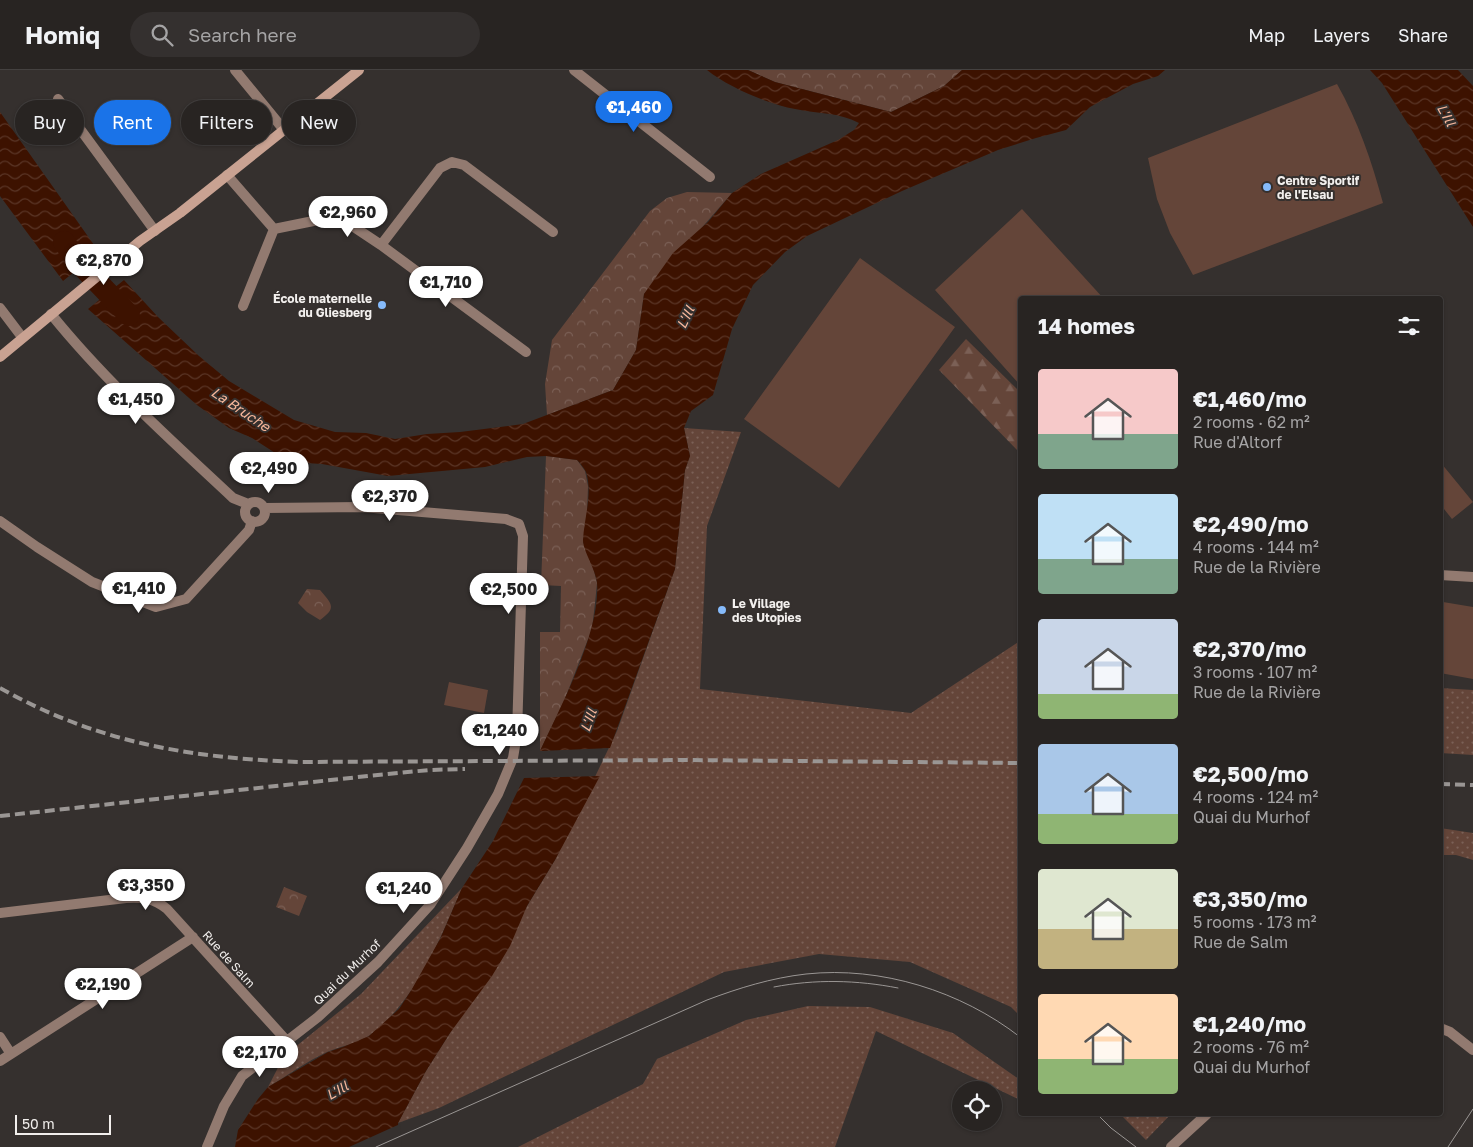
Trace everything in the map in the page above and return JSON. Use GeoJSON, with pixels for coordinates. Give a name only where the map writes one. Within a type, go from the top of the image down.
{"type":"FeatureCollection","features":[{"type":"Feature","properties":{"kind":"main road"},"geometry":{"type":"LineString","coordinates":[[322,100],[359,70]]}},
{"type":"Feature","properties":{"kind":"main road"},"geometry":{"type":"LineString","coordinates":[[0,357],[122,255],[180,213],[282,132]]}},
{"type":"Feature","properties":{"kind":"street"},"geometry":{"type":"LineString","coordinates":[[235,70],[282,128]]}},
{"type":"Feature","properties":{"kind":"street"},"geometry":{"type":"LineString","coordinates":[[574,70],[710,177]]}},
{"type":"Feature","properties":{"kind":"street"},"geometry":{"type":"LineString","coordinates":[[58,99],[155,231]]}},
{"type":"Feature","properties":{"kind":"street"},"geometry":{"type":"LineString","coordinates":[[381,244],[440,168],[452,162],[464,165],[553,232]]}},
{"type":"Feature","properties":{"kind":"street"},"geometry":{"type":"LineString","coordinates":[[227,175],[274,229]]}},
{"type":"Feature","properties":{"kind":"street"},"geometry":{"type":"LineString","coordinates":[[274,229],[333,217],[342,219],[381,244],[526,352]]}},
{"type":"Feature","properties":{"kind":"street"},"geometry":{"type":"LineString","coordinates":[[243,306],[274,229]]}},
{"type":"Feature","properties":{"kind":"street"},"geometry":{"type":"LineString","coordinates":[[0,308],[22,338]]}},
{"type":"Feature","properties":{"kind":"street"},"geometry":{"type":"LineString","coordinates":[[51,314],[76,345],[148,418],[233,498],[248,504],[257,502],[265,508],[265,514],[261,520],[252,521]]}},
{"type":"Feature","properties":{"kind":"street"},"geometry":{"type":"LineString","coordinates":[[248,504],[245,514],[252,521]]}},
{"type":"Feature","properties":{"kind":"street","name":"Quai du Murhof"},"geometry":{"type":"LineString","coordinates":[[207,1147],[224,1106],[242,1076],[318,1016],[378,962],[430,905],[467,848],[502,786],[513,758],[518,728],[523,536],[519,524],[506,518],[369,508],[265,508]]}},
{"type":"Feature","properties":{"kind":"street"},"geometry":{"type":"LineString","coordinates":[[0,521],[92,582],[156,607],[186,600],[249,530],[252,521]]}},
{"type":"Feature","properties":{"kind":"street"},"geometry":{"type":"LineString","coordinates":[[1443,575],[1473,577]]}},
{"type":"Feature","properties":{"kind":"street","name":"Rue de Salm"},"geometry":{"type":"LineString","coordinates":[[0,913],[140,897],[148,898],[162,905],[286,1040]]}},
{"type":"Feature","properties":{"kind":"street"},"geometry":{"type":"LineString","coordinates":[[0,1061],[193,937]]}},
{"type":"Feature","properties":{"kind":"street"},"geometry":{"type":"LineString","coordinates":[[1443,1029],[1450,1032],[1473,1050]]}},
{"type":"Feature","properties":{"kind":"street"},"geometry":{"type":"LineString","coordinates":[[0,1037],[11,1054]]}},
{"type":"Feature","properties":{"kind":"street"},"geometry":{"type":"LineString","coordinates":[[1171,1147],[1205,1116]]}},
{"type":"Feature","properties":{"kind":"green space"},"geometry":{"type":"Polygon","coordinates":[[[748,70],[962,70],[944,86],[891,112],[775,82],[748,70]]]}},
{"type":"Feature","properties":{"kind":"green space","name":"Centre Sportif de l'Elsau"},"geometry":{"type":"Polygon","coordinates":[[[1337,84],[1364,142],[1383,203],[1193,275],[1170,233],[1157,199],[1148,158],[1337,84]]]}},
{"type":"Feature","properties":{"kind":"green space"},"geometry":{"type":"Polygon","coordinates":[[[687,192],[732,193],[644,294],[636,350],[613,390],[547,415],[545,384],[552,340],[650,211],[667,198],[687,192]]]}},
{"type":"Feature","properties":{"kind":"green space"},"geometry":{"type":"Polygon","coordinates":[[[1022,209],[1101,296],[1018,296],[1018,383],[935,290],[1022,209]]]}},
{"type":"Feature","properties":{"kind":"green space"},"geometry":{"type":"Polygon","coordinates":[[[860,258],[955,327],[839,488],[744,419],[860,258]]]}},
{"type":"Feature","properties":{"kind":"green space"},"geometry":{"type":"Polygon","coordinates":[[[966,339],[1018,390],[1018,451],[939,370],[966,339]]]}},
{"type":"Feature","properties":{"kind":"green space"},"geometry":{"type":"Polygon","coordinates":[[[684,428],[741,432],[707,526],[700,689],[911,713],[1018,642],[1018,1014],[1011,1007],[910,962],[819,954],[724,972],[439,1108],[398,1123],[426,1071],[555,860],[617,731],[675,569],[685,470],[690,456],[684,428]]]}},
{"type":"Feature","properties":{"kind":"green space"},"geometry":{"type":"Polygon","coordinates":[[[546,456],[577,460],[585,471],[588,486],[587,515],[583,542],[592,563],[597,583],[592,629],[564,701],[540,751],[540,632],[560,632],[561,586],[541,585],[546,456]]]}},
{"type":"Feature","properties":{"kind":"green space"},"geometry":{"type":"Polygon","coordinates":[[[1443,465],[1473,502],[1452,519],[1443,508],[1443,465]]]}},
{"type":"Feature","properties":{"kind":"green space"},"geometry":{"type":"Polygon","coordinates":[[[307,589],[320,590],[330,602],[331,609],[320,620],[307,612],[298,603],[307,589]]]}},
{"type":"Feature","properties":{"kind":"green space"},"geometry":{"type":"Polygon","coordinates":[[[1443,602],[1473,607],[1473,679],[1443,674],[1443,602]]]}},
{"type":"Feature","properties":{"kind":"green space"},"geometry":{"type":"Polygon","coordinates":[[[449,682],[488,690],[484,713],[444,705],[449,682]]]}},
{"type":"Feature","properties":{"kind":"green space"},"geometry":{"type":"Polygon","coordinates":[[[1443,688],[1473,690],[1473,755],[1443,753],[1443,688]]]}},
{"type":"Feature","properties":{"kind":"green space"},"geometry":{"type":"Polygon","coordinates":[[[1443,828],[1473,833],[1473,860],[1456,855],[1443,855],[1443,828]]]}},
{"type":"Feature","properties":{"kind":"green space"},"geometry":{"type":"Polygon","coordinates":[[[284,887],[307,896],[299,916],[276,907],[284,887]]]}},
{"type":"Feature","properties":{"kind":"green space"},"geometry":{"type":"Polygon","coordinates":[[[462,888],[425,968],[401,1005],[386,1021],[365,1038],[320,1056],[268,1087],[284,1056],[361,994],[462,888]]]}},
{"type":"Feature","properties":{"kind":"green space"},"geometry":{"type":"Polygon","coordinates":[[[808,1006],[870,1007],[953,1033],[1018,1079],[1018,1099],[1002,1091],[1002,1081],[980,1081],[876,1031],[835,1147],[518,1147],[643,1084],[657,1059],[746,1020],[808,1006]]]}},
{"type":"Feature","properties":{"kind":"green space"},"geometry":{"type":"Polygon","coordinates":[[[1122,1116],[1169,1116],[1146,1140],[1122,1116]]]}},
{"type":"Feature","properties":{"kind":"water","name":"L'Ill"},"geometry":{"type":"Polygon","coordinates":[[[707,70],[748,70],[775,82],[891,112],[944,86],[962,70],[1165,70],[1158,76],[1133,84],[1090,107],[1066,130],[998,150],[902,191],[807,236],[785,252],[753,285],[732,329],[713,395],[691,411],[684,428],[690,456],[685,470],[675,569],[610,748],[540,751],[578,669],[593,623],[597,602],[596,578],[583,540],[589,489],[588,480],[586,472],[577,460],[546,456],[527,457],[485,467],[388,476],[322,464],[289,462],[252,438],[229,428],[197,405],[88,309],[124,280],[158,317],[199,356],[229,381],[294,420],[335,432],[366,433],[395,439],[523,424],[613,390],[636,350],[644,294],[673,253],[708,222],[732,193],[761,174],[838,140],[854,130],[859,123],[836,115],[784,107],[726,83],[707,70]]]}},
{"type":"Feature","properties":{"kind":"water","name":"L'Ill"},"geometry":{"type":"Polygon","coordinates":[[[1370,70],[1458,70],[1473,86],[1473,227],[1382,83],[1370,70]]]}},
{"type":"Feature","properties":{"kind":"water"},"geometry":{"type":"Polygon","coordinates":[[[0,112],[15,133],[15,145],[23,145],[99,252],[63,281],[0,196],[0,112]]]}},
{"type":"Feature","properties":{"kind":"water","name":"L'Ill"},"geometry":{"type":"Polygon","coordinates":[[[600,776],[555,860],[527,906],[510,946],[492,976],[450,1033],[426,1071],[398,1123],[399,1147],[235,1147],[238,1130],[268,1087],[328,1052],[369,1036],[399,1009],[440,939],[462,888],[493,841],[524,778],[600,776]]]}},
{"type":"Feature","properties":{"kind":"pier"},"geometry":{"type":"Polygon","coordinates":[[[400,1124],[402,1147],[349,1147],[400,1124]]]}},
{"type":"Feature","properties":{"kind":"waterway","name":"La Bruche"},"geometry":{"type":"LineString","coordinates":[[64,242],[82,266],[129,315]]}},
{"type":"Feature","properties":{"kind":"tram line"},"geometry":{"type":"LineString","coordinates":[[376,1147],[707,1000],[731,991],[780,978],[806,974],[834,973],[863,974],[891,978],[919,985],[946,995],[997,1021],[1018,1036]]}},
{"type":"Feature","properties":{"kind":"tram line"},"geometry":{"type":"LineString","coordinates":[[774,987],[789,984],[836,982],[867,983],[898,988]]}},
{"type":"Feature","properties":{"kind":"tram line"},"geometry":{"type":"LineString","coordinates":[[1448,1147],[1473,1109]]}},
{"type":"Feature","properties":{"kind":"tram line"},"geometry":{"type":"LineString","coordinates":[[1099,1116],[1136,1147]]}},
{"type":"Feature","properties":{"kind":"railway"},"geometry":{"type":"LineString","coordinates":[[0,688],[37,707],[109,735],[183,751],[260,760],[300,762],[688,760],[1018,763]]}},
{"type":"Feature","properties":{"kind":"railway"},"geometry":{"type":"LineString","coordinates":[[0,816],[368,776],[429,770],[465,769]]}},
{"type":"Feature","properties":{"kind":"railway"},"geometry":{"type":"LineString","coordinates":[[1443,784],[1473,785]]}},
{"type":"Feature","properties":{"kind":"place","name":"Centre Sportif de l'Elsau"},"geometry":{"type":"Point","coordinates":[1267,187]}},
{"type":"Feature","properties":{"kind":"place","name":"École maternelle du Gliesberg"},"geometry":{"type":"Point","coordinates":[382,305]}},
{"type":"Feature","properties":{"kind":"place","name":"Le Village des Utopies"},"geometry":{"type":"Point","coordinates":[722,610]}}]}
